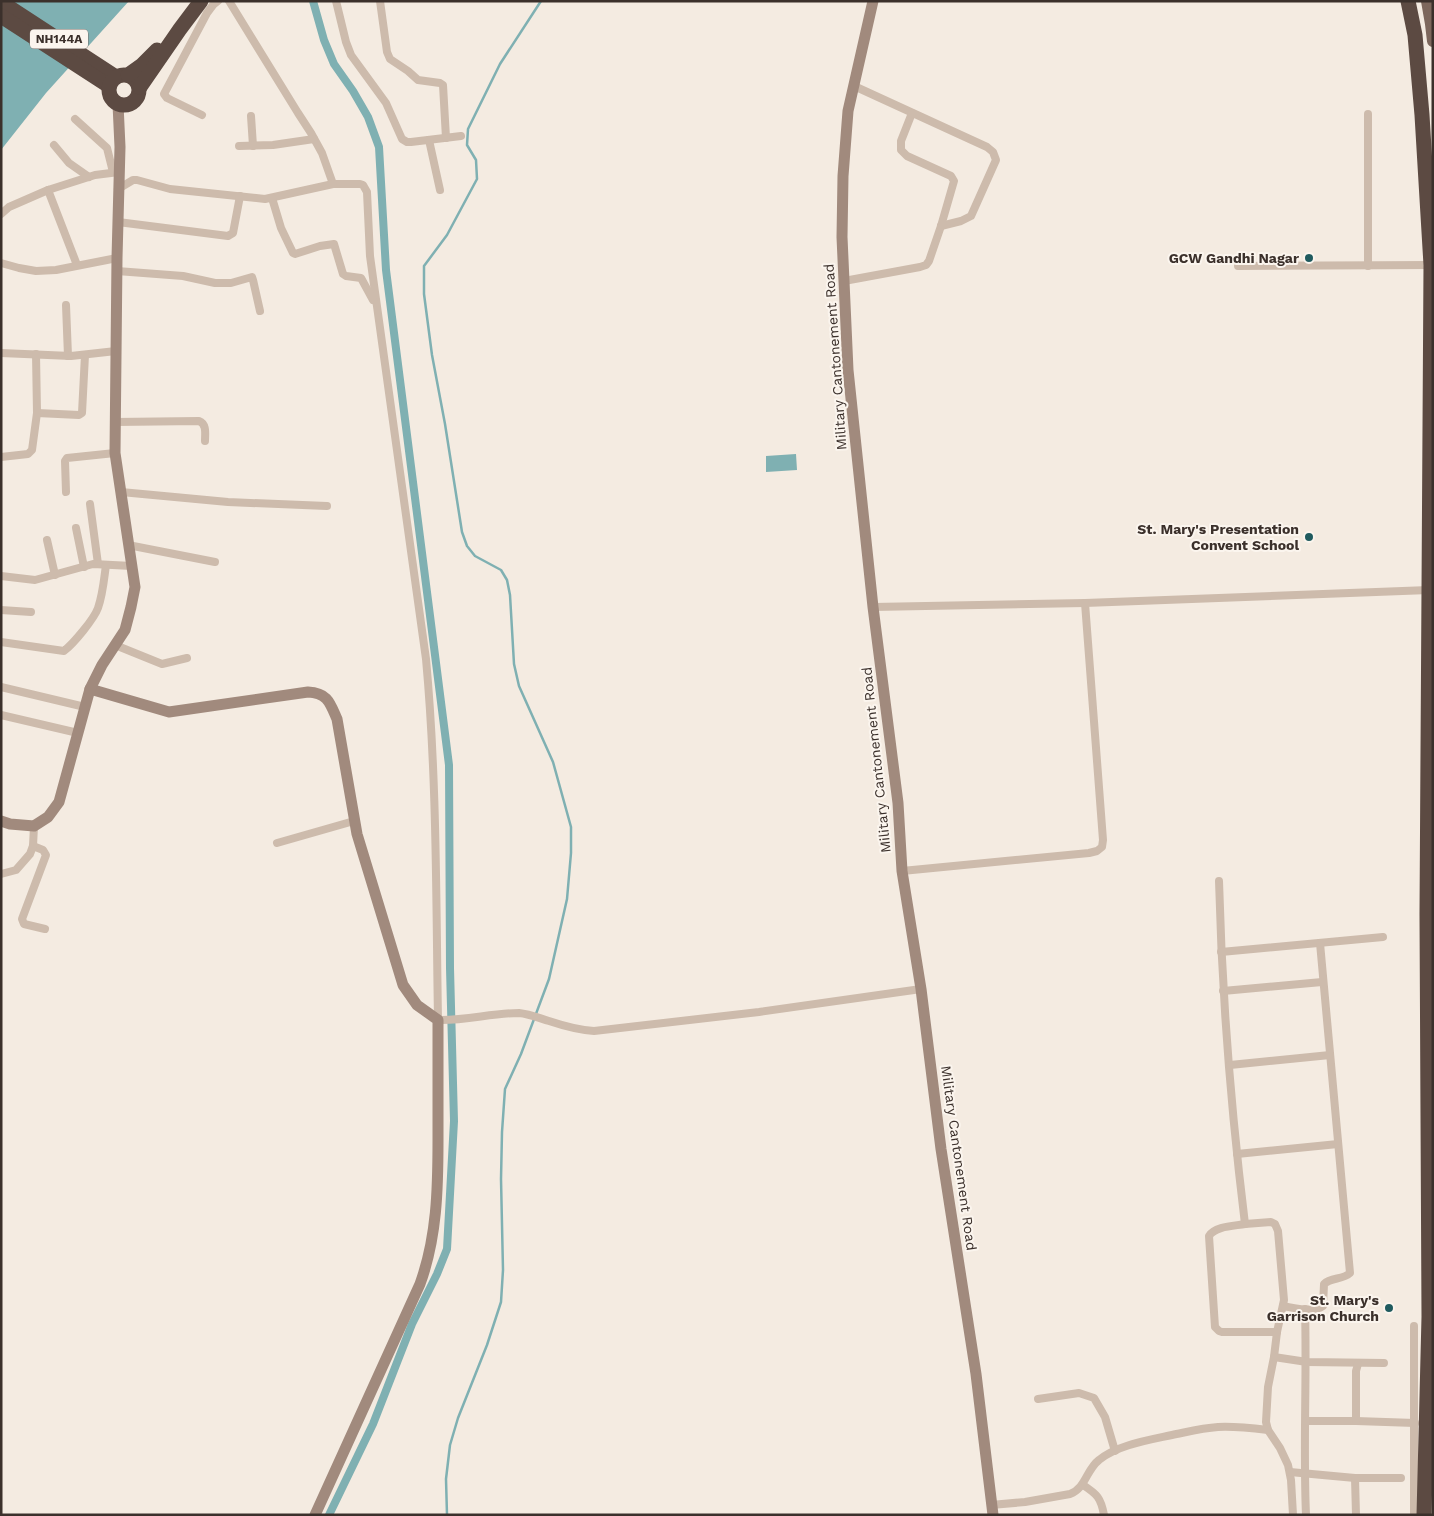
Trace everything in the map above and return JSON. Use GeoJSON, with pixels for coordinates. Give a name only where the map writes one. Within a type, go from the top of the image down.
{"type":"FeatureCollection","features":[{"type":"Feature","properties":{"kind":"highway"},"geometry":{"type":"LineString","coordinates":[[193,1],[155,52],[118,80],[109,95],[112,100],[122,105],[131,104],[138,98],[140,87],[201,1]]}},
{"type":"Feature","properties":{"kind":"highway","name":"NH144A"},"geometry":{"type":"LineString","coordinates":[[1,2],[118,80]]}},
{"type":"Feature","properties":{"kind":"highway"},"geometry":{"type":"LineString","coordinates":[[1410,4],[1416,40],[1431,265],[1429,1317],[1424,1515]]}},
{"type":"Feature","properties":{"kind":"highway","name":"NH144A"},"geometry":{"type":"LineString","coordinates":[[1,16],[118,80],[135,79],[140,87]]}},
{"type":"Feature","properties":{"kind":"main road","name":"Military Cantonement Road"},"geometry":{"type":"LineString","coordinates":[[873,1],[848,111],[843,176],[842,237],[848,370],[873,607],[898,803],[902,871],[921,989],[941,1149],[976,1374],[992,1510]]}},
{"type":"Feature","properties":{"kind":"main road"},"geometry":{"type":"LineString","coordinates":[[1416,40],[1433,41],[1427,1]]}},
{"type":"Feature","properties":{"kind":"main road"},"geometry":{"type":"LineString","coordinates":[[1,821],[10,824],[34,826],[48,816],[59,802],[90,689],[102,664],[125,630],[132,607],[135,587],[115,453],[118,222],[116,172],[126,123],[122,105]]}},
{"type":"Feature","properties":{"kind":"main road"},"geometry":{"type":"LineString","coordinates":[[90,689],[169,712],[308,692],[318,692],[325,697],[337,719],[357,834],[403,985],[417,1005],[441,1020],[437,1194],[434,1230],[427,1265],[404,1321],[315,1515]]}},
{"type":"Feature","properties":{"kind":"street"},"geometry":{"type":"LineString","coordinates":[[202,115],[166,98],[164,94],[207,13],[218,1]]}},
{"type":"Feature","properties":{"kind":"street"},"geometry":{"type":"LineString","coordinates":[[228,1],[314,139],[333,184]]}},
{"type":"Feature","properties":{"kind":"street"},"geometry":{"type":"LineString","coordinates":[[336,1],[351,55],[386,103],[402,139],[411,142],[461,136]]}},
{"type":"Feature","properties":{"kind":"street"},"geometry":{"type":"LineString","coordinates":[[380,1],[387,52],[390,59],[418,80],[443,85],[446,138]]}},
{"type":"Feature","properties":{"kind":"street"},"geometry":{"type":"LineString","coordinates":[[854,86],[898,105],[993,152],[996,160],[971,216],[961,221],[941,226]]}},
{"type":"Feature","properties":{"kind":"street"},"geometry":{"type":"LineString","coordinates":[[844,281],[924,266],[929,261],[954,180],[951,176],[907,156],[901,150],[901,141],[912,113]]}},
{"type":"Feature","properties":{"kind":"street"},"geometry":{"type":"LineString","coordinates":[[1368,114],[1368,266]]}},
{"type":"Feature","properties":{"kind":"street"},"geometry":{"type":"LineString","coordinates":[[250,116],[253,146]]}},
{"type":"Feature","properties":{"kind":"street"},"geometry":{"type":"LineString","coordinates":[[1,214],[9,207],[48,190],[89,177],[116,172],[108,148],[75,119]]}},
{"type":"Feature","properties":{"kind":"street"},"geometry":{"type":"LineString","coordinates":[[238,146],[273,145],[314,139]]}},
{"type":"Feature","properties":{"kind":"street"},"geometry":{"type":"LineString","coordinates":[[429,140],[440,190]]}},
{"type":"Feature","properties":{"kind":"street"},"geometry":{"type":"LineString","coordinates":[[54,145],[69,163],[89,177]]}},
{"type":"Feature","properties":{"kind":"street"},"geometry":{"type":"LineString","coordinates":[[118,189],[133,180],[137,180],[170,189],[265,199],[333,184],[360,184],[363,185],[367,192],[370,256],[429,684],[436,813],[441,1020],[464,1020],[510,1014],[530,1015],[580,1030],[594,1031],[759,1012],[921,989]]}},
{"type":"Feature","properties":{"kind":"street"},"geometry":{"type":"LineString","coordinates":[[48,190],[77,265]]}},
{"type":"Feature","properties":{"kind":"street"},"geometry":{"type":"LineString","coordinates":[[118,222],[228,236],[233,233],[240,196]]}},
{"type":"Feature","properties":{"kind":"street"},"geometry":{"type":"LineString","coordinates":[[272,198],[281,228],[293,253],[334,244],[343,274],[361,278],[377,308]]}},
{"type":"Feature","properties":{"kind":"street"},"geometry":{"type":"LineString","coordinates":[[1,263],[36,271],[56,270],[117,258]]}},
{"type":"Feature","properties":{"kind":"street"},"geometry":{"type":"LineString","coordinates":[[1238,266],[1431,265]]}},
{"type":"Feature","properties":{"kind":"street"},"geometry":{"type":"LineString","coordinates":[[117,271],[183,276],[231,283],[252,277],[260,311]]}},
{"type":"Feature","properties":{"kind":"street"},"geometry":{"type":"LineString","coordinates":[[66,305],[68,356]]}},
{"type":"Feature","properties":{"kind":"street"},"geometry":{"type":"LineString","coordinates":[[1,353],[68,356],[116,351]]}},
{"type":"Feature","properties":{"kind":"street"},"geometry":{"type":"LineString","coordinates":[[1,457],[31,452],[37,413],[36,354]]}},
{"type":"Feature","properties":{"kind":"street"},"geometry":{"type":"LineString","coordinates":[[37,413],[82,414],[85,354]]}},
{"type":"Feature","properties":{"kind":"street"},"geometry":{"type":"LineString","coordinates":[[115,422],[199,421],[204,424],[205,441]]}},
{"type":"Feature","properties":{"kind":"street"},"geometry":{"type":"LineString","coordinates":[[66,492],[65,461],[67,458],[115,453]]}},
{"type":"Feature","properties":{"kind":"street"},"geometry":{"type":"LineString","coordinates":[[121,492],[228,502],[327,506]]}},
{"type":"Feature","properties":{"kind":"street"},"geometry":{"type":"LineString","coordinates":[[1,642],[64,651],[96,613],[100,603],[102,565],[90,504]]}},
{"type":"Feature","properties":{"kind":"street"},"geometry":{"type":"LineString","coordinates":[[76,528],[84,567]]}},
{"type":"Feature","properties":{"kind":"street"},"geometry":{"type":"LineString","coordinates":[[47,540],[56,575]]}},
{"type":"Feature","properties":{"kind":"street"},"geometry":{"type":"LineString","coordinates":[[128,545],[216,562]]}},
{"type":"Feature","properties":{"kind":"street"},"geometry":{"type":"LineString","coordinates":[[1,576],[35,580],[84,567],[102,565],[132,566]]}},
{"type":"Feature","properties":{"kind":"street"},"geometry":{"type":"LineString","coordinates":[[873,607],[1429,590]]}},
{"type":"Feature","properties":{"kind":"street"},"geometry":{"type":"LineString","coordinates":[[902,871],[1089,853],[1097,851],[1102,847],[1085,602]]}},
{"type":"Feature","properties":{"kind":"street"},"geometry":{"type":"LineString","coordinates":[[1,610],[31,612]]}},
{"type":"Feature","properties":{"kind":"street"},"geometry":{"type":"LineString","coordinates":[[115,646],[162,664],[186,658]]}},
{"type":"Feature","properties":{"kind":"street"},"geometry":{"type":"LineString","coordinates":[[1,687],[85,706]]}},
{"type":"Feature","properties":{"kind":"street"},"geometry":{"type":"LineString","coordinates":[[1,715],[78,733]]}},
{"type":"Feature","properties":{"kind":"street"},"geometry":{"type":"LineString","coordinates":[[277,843],[354,821]]}},
{"type":"Feature","properties":{"kind":"street"},"geometry":{"type":"LineString","coordinates":[[1,874],[16,870],[30,854],[34,846],[34,826]]}},
{"type":"Feature","properties":{"kind":"street"},"geometry":{"type":"LineString","coordinates":[[34,846],[43,850],[46,855],[22,919],[24,924],[45,929]]}},
{"type":"Feature","properties":{"kind":"street"},"geometry":{"type":"LineString","coordinates":[[1219,881],[1221,952],[1237,1154],[1245,1224]]}},
{"type":"Feature","properties":{"kind":"street"},"geometry":{"type":"LineString","coordinates":[[1221,952],[1383,937]]}},
{"type":"Feature","properties":{"kind":"street"},"geometry":{"type":"LineString","coordinates":[[1283,1306],[1305,1309],[1321,1308],[1323,1306],[1324,1284],[1330,1280],[1345,1277],[1350,1273],[1322,982],[1320,943]]}},
{"type":"Feature","properties":{"kind":"street"},"geometry":{"type":"LineString","coordinates":[[1224,991],[1322,982]]}},
{"type":"Feature","properties":{"kind":"street"},"geometry":{"type":"LineString","coordinates":[[1230,1065],[1330,1055]]}},
{"type":"Feature","properties":{"kind":"street"},"geometry":{"type":"LineString","coordinates":[[1237,1154],[1338,1144]]}},
{"type":"Feature","properties":{"kind":"street"},"geometry":{"type":"LineString","coordinates":[[1277,1332],[1222,1332],[1215,1327],[1210,1233],[1215,1230],[1245,1224],[1271,1222],[1277,1227],[1284,1295],[1268,1387],[1266,1412],[1268,1430],[1283,1453],[1290,1472],[1293,1515]]}},
{"type":"Feature","properties":{"kind":"street"},"geometry":{"type":"LineString","coordinates":[[1305,1309],[1307,1362],[1304,1473],[1306,1515]]}},
{"type":"Feature","properties":{"kind":"street"},"geometry":{"type":"LineString","coordinates":[[1414,1326],[1414,1515]]}},
{"type":"Feature","properties":{"kind":"street"},"geometry":{"type":"LineString","coordinates":[[1274,1357],[1307,1362],[1384,1363]]}},
{"type":"Feature","properties":{"kind":"street"},"geometry":{"type":"LineString","coordinates":[[1356,1421],[1356,1371],[1358,1364]]}},
{"type":"Feature","properties":{"kind":"street"},"geometry":{"type":"LineString","coordinates":[[1038,1399],[1079,1393],[1094,1398],[1104,1417],[1115,1451]]}},
{"type":"Feature","properties":{"kind":"street"},"geometry":{"type":"LineString","coordinates":[[1306,1421],[1415,1423]]}},
{"type":"Feature","properties":{"kind":"street"},"geometry":{"type":"LineString","coordinates":[[992,1510],[1070,1494],[1079,1490],[1099,1460],[1130,1445],[1201,1429],[1225,1427],[1268,1430]]}},
{"type":"Feature","properties":{"kind":"street"},"geometry":{"type":"LineString","coordinates":[[1290,1472],[1355,1478],[1401,1478]]}},
{"type":"Feature","properties":{"kind":"street"},"geometry":{"type":"LineString","coordinates":[[1355,1478],[1356,1515]]}},
{"type":"Feature","properties":{"kind":"street"},"geometry":{"type":"LineString","coordinates":[[1083,1485],[1094,1492],[1099,1498],[1104,1515]]}},
{"type":"Feature","properties":{"kind":"water"},"geometry":{"type":"Polygon","coordinates":[[[1,1],[129,1],[46,93],[1,150],[1,1]]]}},
{"type":"Feature","properties":{"kind":"water"},"geometry":{"type":"Polygon","coordinates":[[[796,454],[797,470],[766,472],[766,456],[796,454]]]}},
{"type":"Feature","properties":{"kind":"waterway"},"geometry":{"type":"LineString","coordinates":[[313,1],[324,40],[334,64],[368,117],[379,147],[386,270],[449,765],[450,968],[454,1121],[447,1249],[437,1274],[412,1324],[373,1424],[329,1515]]}},
{"type":"Feature","properties":{"kind":"waterway"},"geometry":{"type":"LineString","coordinates":[[447,1515],[446,1479],[450,1445],[458,1418],[487,1345],[501,1302],[503,1270],[501,1179],[505,1089],[521,1054],[549,979],[567,899],[571,827],[553,762],[519,686],[514,664],[510,595],[507,580],[501,570],[475,556],[467,546],[462,532],[432,355],[424,294],[424,266],[447,235],[477,179],[476,160],[467,145],[468,129],[500,64],[541,1]]}},
{"type":"Feature","properties":{"kind":"place","name":"GCW Gandhi Nagar"},"geometry":{"type":"Point","coordinates":[1309,258]}},
{"type":"Feature","properties":{"kind":"place","name":"St. Mary's Presentation Convent School"},"geometry":{"type":"Point","coordinates":[1309,537]}},
{"type":"Feature","properties":{"kind":"place","name":"St. Mary's Garrison Church"},"geometry":{"type":"Point","coordinates":[1389,1308]}}]}
